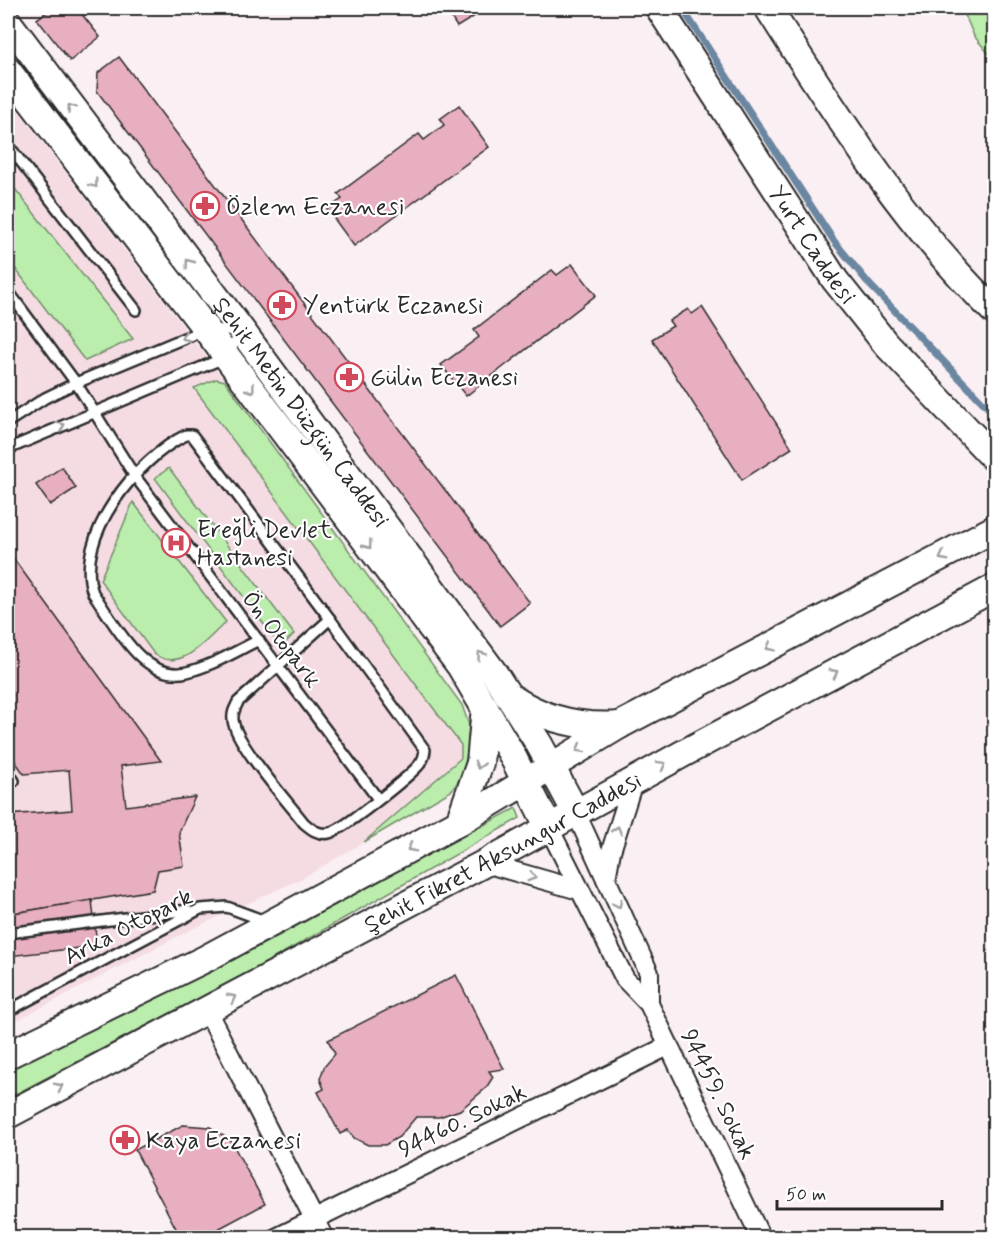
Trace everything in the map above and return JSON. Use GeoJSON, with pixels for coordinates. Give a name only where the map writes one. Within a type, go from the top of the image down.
{"type":"FeatureCollection","features":[{"type":"Feature","properties":{"kind":"main road","name":"Yurt Caddesi"},"geometry":{"type":"LineString","coordinates":[[658,8],[835,280],[886,344],[994,458]]}},
{"type":"Feature","properties":{"kind":"main road"},"geometry":{"type":"LineString","coordinates":[[768,8],[841,122],[889,190],[926,236],[994,311]]}},
{"type":"Feature","properties":{"kind":"main road","name":"Şehit Metin Düzgün Caddesi"},"geometry":{"type":"LineString","coordinates":[[8,22],[242,331],[508,694],[576,813]]}},
{"type":"Feature","properties":{"kind":"main road","name":"Şehit Metin Düzgün Caddesi"},"geometry":{"type":"LineString","coordinates":[[8,71],[460,666],[526,782],[549,828]]}},
{"type":"Feature","properties":{"kind":"main road","name":"Şehit Fikret Aksungur Caddesi"},"geometry":{"type":"LineString","coordinates":[[8,1055],[205,959],[459,822],[620,725],[994,529]]}},
{"type":"Feature","properties":{"kind":"main road","name":"Şehit Fikret Aksungur Caddesi"},"geometry":{"type":"LineString","coordinates":[[8,1115],[485,863],[994,588]]}},
{"type":"Feature","properties":{"kind":"main road"},"geometry":{"type":"LineString","coordinates":[[508,694],[530,709],[561,721],[599,726],[620,725]]}},
{"type":"Feature","properties":{"kind":"main road"},"geometry":{"type":"LineString","coordinates":[[459,822],[480,763],[485,708]]}},
{"type":"Feature","properties":{"kind":"street"},"geometry":{"type":"LineString","coordinates":[[606,879],[611,851],[633,782]]}},
{"type":"Feature","properties":{"kind":"street","name":"94459. Sokak"},"geometry":{"type":"LineString","coordinates":[[576,813],[649,973],[649,1004]]}},
{"type":"Feature","properties":{"kind":"street","name":"94459. Sokak"},"geometry":{"type":"LineString","coordinates":[[549,828],[624,979],[649,1004],[761,1238]]}},
{"type":"Feature","properties":{"kind":"street"},"geometry":{"type":"LineString","coordinates":[[485,863],[579,890]]}},
{"type":"Feature","properties":{"kind":"street"},"geometry":{"type":"LineString","coordinates":[[207,1011],[324,1238]]}},
{"type":"Feature","properties":{"kind":"street","name":"94460. Sokak"},"geometry":{"type":"LineString","coordinates":[[276,1238],[668,1046]]}},
{"type":"Feature","properties":{"kind":"lane"},"geometry":{"type":"LineString","coordinates":[[8,145],[136,310]]}},
{"type":"Feature","properties":{"kind":"lane","name":"Ön Otopark"},"geometry":{"type":"LineString","coordinates":[[8,291],[76,383],[134,475],[378,799]]}},
{"type":"Feature","properties":{"kind":"lane"},"geometry":{"type":"LineString","coordinates":[[8,422],[45,398],[76,383],[206,329],[242,331],[226,357],[8,449]]}},
{"type":"Feature","properties":{"kind":"lane"},"geometry":{"type":"LineString","coordinates":[[259,640],[185,673],[161,670],[138,654],[93,593],[88,572],[104,519],[114,500],[134,475],[180,437],[192,435],[330,619],[425,750],[424,758],[417,768],[330,833],[313,831],[304,823],[236,732],[233,712],[238,702],[330,619]]}},
{"type":"Feature","properties":{"kind":"lane"},"geometry":{"type":"LineString","coordinates":[[8,772],[14,781]]}},
{"type":"Feature","properties":{"kind":"lane","name":"Arka Otopark"},"geometry":{"type":"LineString","coordinates":[[8,1011],[200,909],[227,907],[271,923]]}},
{"type":"Feature","properties":{"kind":"lane"},"geometry":{"type":"LineString","coordinates":[[8,933],[200,909]]}},
{"type":"Feature","properties":{"kind":"shaded area","name":"Ereğli Devlet Hastanesi"},"geometry":{"type":"Polygon","coordinates":[[[8,97],[225,381],[462,705],[469,725],[468,748],[451,791],[301,879],[192,929],[8,1025],[8,97]]]}},
{"type":"Feature","properties":{"kind":"green space"},"geometry":{"type":"Polygon","coordinates":[[[962,8],[994,8],[994,60],[974,36],[962,8]]]}},
{"type":"Feature","properties":{"kind":"green space"},"geometry":{"type":"Polygon","coordinates":[[[8,180],[133,339],[85,361],[8,259],[8,240],[15,233],[8,223],[8,180]]]}},
{"type":"Feature","properties":{"kind":"green space"},"geometry":{"type":"Polygon","coordinates":[[[216,379],[225,381],[462,705],[469,725],[463,775],[451,791],[364,842],[461,758],[461,745],[194,388],[216,379]]]}},
{"type":"Feature","properties":{"kind":"green space"},"geometry":{"type":"Polygon","coordinates":[[[169,468],[294,634],[281,647],[155,478],[169,468]]]}},
{"type":"Feature","properties":{"kind":"green space"},"geometry":{"type":"Polygon","coordinates":[[[133,502],[226,622],[193,652],[174,660],[164,659],[154,654],[100,580],[133,502]]]}},
{"type":"Feature","properties":{"kind":"green space"},"geometry":{"type":"Polygon","coordinates":[[[516,808],[520,818],[260,966],[8,1098],[8,1070],[153,1000],[516,808]]]}},
{"type":"Feature","properties":{"kind":"building"},"geometry":{"type":"Polygon","coordinates":[[[52,8],[77,8],[100,37],[70,61],[37,19],[52,8]]]}},
{"type":"Feature","properties":{"kind":"building"},"geometry":{"type":"Polygon","coordinates":[[[445,8],[488,8],[457,27],[445,8]]]}},
{"type":"Feature","properties":{"kind":"building"},"geometry":{"type":"Polygon","coordinates":[[[119,57],[530,603],[500,626],[97,91],[98,73],[119,57]]]}},
{"type":"Feature","properties":{"kind":"building"},"geometry":{"type":"Polygon","coordinates":[[[459,105],[489,147],[354,246],[327,209],[342,199],[338,194],[419,134],[424,140],[444,125],[440,119],[459,105]]]}},
{"type":"Feature","properties":{"kind":"building"},"geometry":{"type":"Polygon","coordinates":[[[572,264],[596,295],[466,396],[441,365],[479,337],[474,330],[552,270],[557,275],[572,264]]]}},
{"type":"Feature","properties":{"kind":"building"},"geometry":{"type":"Polygon","coordinates":[[[702,307],[792,448],[742,480],[652,339],[673,326],[669,321],[688,309],[692,314],[702,307]]]}},
{"type":"Feature","properties":{"kind":"building"},"geometry":{"type":"Polygon","coordinates":[[[62,467],[76,488],[50,505],[36,485],[62,467]]]}},
{"type":"Feature","properties":{"kind":"building"},"geometry":{"type":"Polygon","coordinates":[[[8,551],[161,761],[121,766],[126,806],[195,797],[179,832],[184,866],[158,870],[153,890],[8,914],[8,815],[72,810],[69,770],[24,774],[8,751],[8,551]]]}},
{"type":"Feature","properties":{"kind":"building"},"geometry":{"type":"Polygon","coordinates":[[[92,900],[97,946],[8,956],[8,914],[92,900]]]}},
{"type":"Feature","properties":{"kind":"building"},"geometry":{"type":"Polygon","coordinates":[[[456,975],[504,1069],[489,1071],[493,1077],[486,1088],[460,1110],[439,1117],[416,1117],[399,1137],[385,1145],[368,1145],[354,1138],[348,1130],[340,1134],[318,1092],[324,1089],[320,1079],[324,1067],[335,1054],[328,1040],[456,975]]]}},
{"type":"Feature","properties":{"kind":"building"},"geometry":{"type":"Polygon","coordinates":[[[183,1125],[210,1127],[231,1141],[265,1204],[201,1238],[181,1238],[135,1150],[183,1125]]]}},
{"type":"Feature","properties":{"kind":"waterway"},"geometry":{"type":"LineString","coordinates":[[682,8],[834,241],[870,285],[994,414]]}},
{"type":"Feature","properties":{"kind":"place","name":"Özlem Eczanesi"},"geometry":{"type":"Point","coordinates":[205,206]}},
{"type":"Feature","properties":{"kind":"place","name":"Yentürk Eczanesi"},"geometry":{"type":"Point","coordinates":[282,305]}},
{"type":"Feature","properties":{"kind":"place","name":"Gülin Eczanesi"},"geometry":{"type":"Point","coordinates":[349,377]}},
{"type":"Feature","properties":{"kind":"place","name":"Ereğli Devlet Hastanesi"},"geometry":{"type":"Point","coordinates":[176,543]}},
{"type":"Feature","properties":{"kind":"place","name":"Kaya Eczanesi"},"geometry":{"type":"Point","coordinates":[125,1140]}}]}
